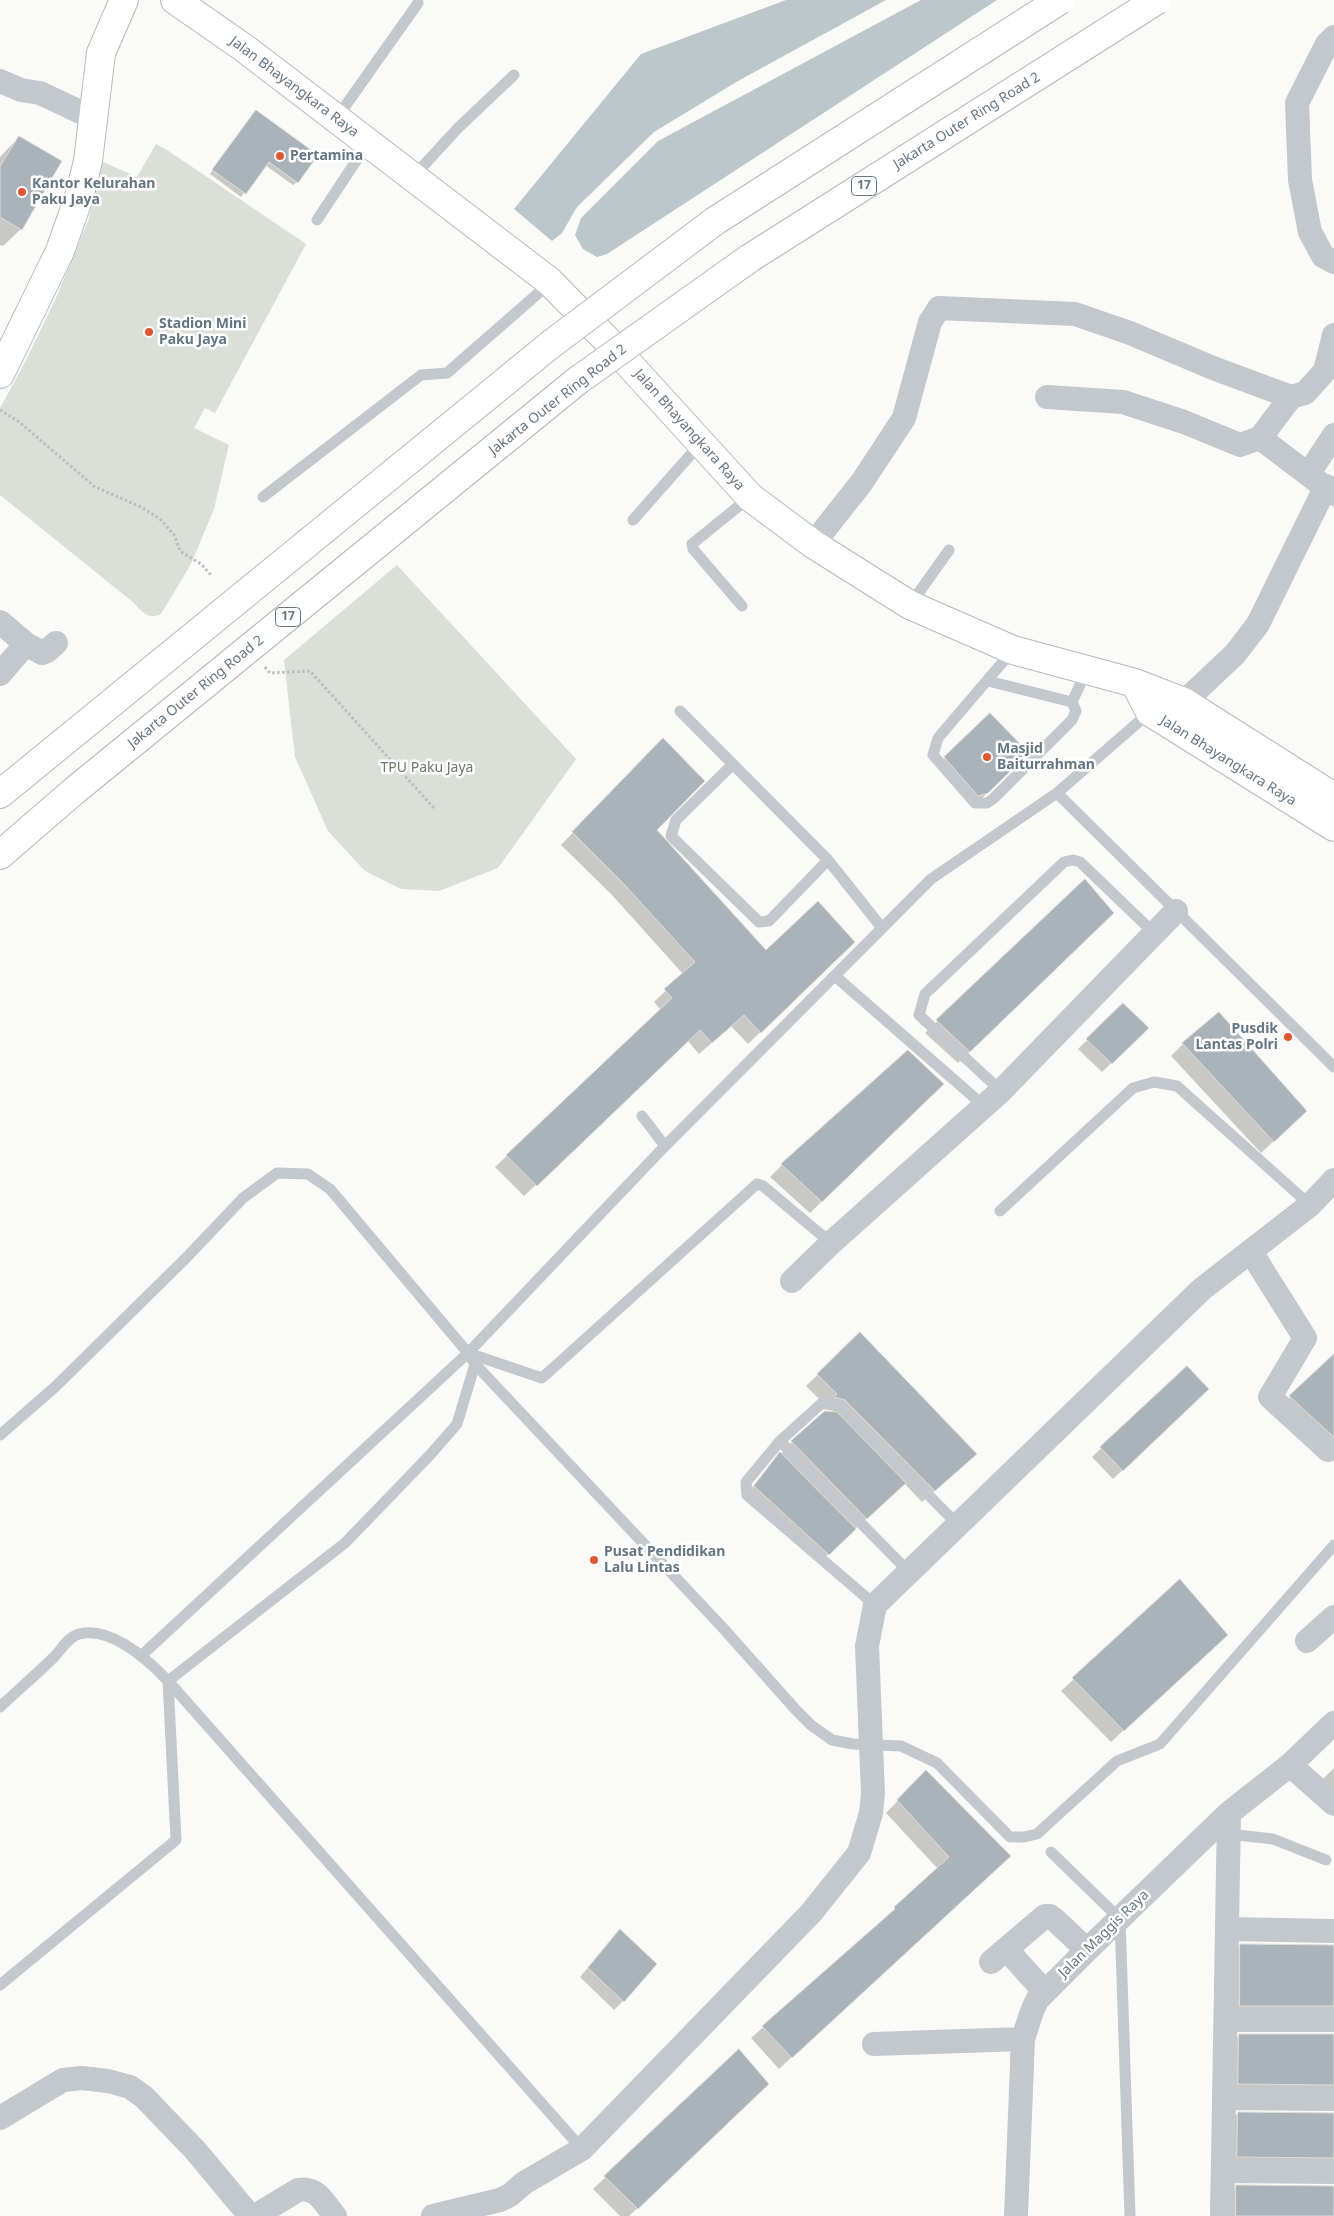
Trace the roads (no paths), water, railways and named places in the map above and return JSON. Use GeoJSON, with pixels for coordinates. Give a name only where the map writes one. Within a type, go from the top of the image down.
{"type":"FeatureCollection","features":[{"type":"Feature","properties":{"kind":"main road"},"geometry":{"type":"LineString","coordinates":[[0,374],[61,247],[84,180],[101,53],[124,0]]}},
{"type":"Feature","properties":{"kind":"main road","name":"Jalan Bhayangkara Raya"},"geometry":{"type":"LineString","coordinates":[[175,0],[244,48],[549,281],[750,497],[813,544],[910,605],[1013,650],[1135,683],[1184,702],[1334,797]]}},
{"type":"Feature","properties":{"kind":"main road"},"geometry":{"type":"LineString","coordinates":[[0,794],[550,345],[715,221],[1060,0]]}},
{"type":"Feature","properties":{"kind":"main road","name":"Jakarta Outer Ring Road 2"},"geometry":{"type":"LineString","coordinates":[[0,855],[82,785],[577,381],[750,258],[1157,0]]}},
{"type":"Feature","properties":{"kind":"main road","name":"Jalan Bhayangkara Raya"},"geometry":{"type":"LineString","coordinates":[[1135,683],[1150,712],[1334,827]]}},
{"type":"Feature","properties":{"kind":"street"},"geometry":{"type":"LineString","coordinates":[[1334,37],[1327,44],[1297,103],[1300,180],[1310,232],[1323,256],[1334,262]]}},
{"type":"Feature","properties":{"kind":"street"},"geometry":{"type":"LineString","coordinates":[[0,81],[21,90],[40,93],[93,118]]}},
{"type":"Feature","properties":{"kind":"street"},"geometry":{"type":"LineString","coordinates":[[813,544],[862,482],[904,418],[930,322],[939,308],[1075,314],[1130,333],[1213,368],[1291,397],[1305,393],[1330,375],[1334,335]]}},
{"type":"Feature","properties":{"kind":"street"},"geometry":{"type":"LineString","coordinates":[[1047,398],[1123,402],[1184,422],[1240,445],[1260,438],[1291,397]]}},
{"type":"Feature","properties":{"kind":"street"},"geometry":{"type":"LineString","coordinates":[[1184,702],[1234,654],[1258,624],[1323,484],[1334,435]]}},
{"type":"Feature","properties":{"kind":"street"},"geometry":{"type":"LineString","coordinates":[[1260,438],[1323,484]]}},
{"type":"Feature","properties":{"kind":"street"},"geometry":{"type":"LineString","coordinates":[[0,622],[26,644],[45,653],[56,643]]}},
{"type":"Feature","properties":{"kind":"street"},"geometry":{"type":"LineString","coordinates":[[0,674],[26,644]]}},
{"type":"Feature","properties":{"kind":"street"},"geometry":{"type":"LineString","coordinates":[[792,1282],[831,1243],[993,1099],[1176,911]]}},
{"type":"Feature","properties":{"kind":"street"},"geometry":{"type":"LineString","coordinates":[[433,2216],[505,2197],[524,2183],[582,2149],[811,1913],[859,1853],[871,1813],[873,1793],[867,1646],[874,1605],[1202,1289],[1310,1205],[1334,1180]]}},
{"type":"Feature","properties":{"kind":"street"},"geometry":{"type":"LineString","coordinates":[[1251,1252],[1305,1338],[1270,1397],[1328,1450]]}},
{"type":"Feature","properties":{"kind":"street"},"geometry":{"type":"LineString","coordinates":[[1307,1641],[1334,1617]]}},
{"type":"Feature","properties":{"kind":"street","name":"Jalan Maggis Raya"},"geometry":{"type":"LineString","coordinates":[[1016,2216],[1024,2038],[1030,2014],[1037,2000],[1086,1950],[1229,1824],[1334,1723]]}},
{"type":"Feature","properties":{"kind":"street"},"geometry":{"type":"LineString","coordinates":[[1290,1764],[1334,1804]]}},
{"type":"Feature","properties":{"kind":"street"},"geometry":{"type":"LineString","coordinates":[[1222,2216],[1229,1824]]}},
{"type":"Feature","properties":{"kind":"street"},"geometry":{"type":"LineString","coordinates":[[1045,1992],[999,1956],[1040,1919],[1050,1916],[1086,1950]]}},
{"type":"Feature","properties":{"kind":"street"},"geometry":{"type":"LineString","coordinates":[[1228,1928],[1334,1931]]}},
{"type":"Feature","properties":{"kind":"street"},"geometry":{"type":"LineString","coordinates":[[1226,2020],[1334,2020]]}},
{"type":"Feature","properties":{"kind":"street"},"geometry":{"type":"LineString","coordinates":[[874,2044],[1024,2038]]}},
{"type":"Feature","properties":{"kind":"street"},"geometry":{"type":"LineString","coordinates":[[0,2118],[63,2080],[82,2078],[108,2081],[130,2087],[144,2097],[195,2150],[250,2216]]}},
{"type":"Feature","properties":{"kind":"street"},"geometry":{"type":"LineString","coordinates":[[1224,2098],[1334,2099]]}},
{"type":"Feature","properties":{"kind":"street"},"geometry":{"type":"LineString","coordinates":[[1223,2171],[1334,2172]]}},
{"type":"Feature","properties":{"kind":"street"},"geometry":{"type":"LineString","coordinates":[[255,2216],[298,2190],[306,2188],[314,2191],[335,2216]]}},
{"type":"Feature","properties":{"kind":"lane"},"geometry":{"type":"LineString","coordinates":[[336,119],[418,3]]}},
{"type":"Feature","properties":{"kind":"lane"},"geometry":{"type":"LineString","coordinates":[[413,177],[458,128],[514,75]]}},
{"type":"Feature","properties":{"kind":"lane"},"geometry":{"type":"LineString","coordinates":[[317,220],[368,143]]}},
{"type":"Feature","properties":{"kind":"lane"},"geometry":{"type":"LineString","coordinates":[[263,497],[421,375],[447,373],[542,290],[549,281]]}},
{"type":"Feature","properties":{"kind":"lane"},"geometry":{"type":"LineString","coordinates":[[633,520],[700,444]]}},
{"type":"Feature","properties":{"kind":"lane"},"geometry":{"type":"LineString","coordinates":[[742,606],[693,549],[692,544],[750,497]]}},
{"type":"Feature","properties":{"kind":"lane"},"geometry":{"type":"LineString","coordinates":[[910,605],[949,550]]}},
{"type":"Feature","properties":{"kind":"lane"},"geometry":{"type":"LineString","coordinates":[[1013,650],[938,738],[933,755],[975,803],[987,803],[993,799],[1072,720],[1076,711],[1072,702],[1087,669]]}},
{"type":"Feature","properties":{"kind":"lane"},"geometry":{"type":"LineString","coordinates":[[988,681],[1072,702]]}},
{"type":"Feature","properties":{"kind":"lane"},"geometry":{"type":"LineString","coordinates":[[680,711],[828,860],[882,928]]}},
{"type":"Feature","properties":{"kind":"lane"},"geometry":{"type":"LineString","coordinates":[[142,1655],[468,1353],[665,1146],[931,879],[1057,793],[1150,712]]}},
{"type":"Feature","properties":{"kind":"lane"},"geometry":{"type":"LineString","coordinates":[[733,764],[676,820],[671,836],[759,922],[769,921],[828,860]]}},
{"type":"Feature","properties":{"kind":"lane"},"geometry":{"type":"LineString","coordinates":[[1057,793],[1334,1068]]}},
{"type":"Feature","properties":{"kind":"lane"},"geometry":{"type":"LineString","coordinates":[[993,1099],[918,1015],[925,994],[1064,862],[1072,860],[1080,862],[1154,933]]}},
{"type":"Feature","properties":{"kind":"lane"},"geometry":{"type":"LineString","coordinates":[[835,976],[993,1099]]}},
{"type":"Feature","properties":{"kind":"lane"},"geometry":{"type":"LineString","coordinates":[[1000,1211],[1133,1088],[1154,1082],[1177,1086],[1310,1205]]}},
{"type":"Feature","properties":{"kind":"lane"},"geometry":{"type":"LineString","coordinates":[[642,1116],[665,1146]]}},
{"type":"Feature","properties":{"kind":"lane"},"geometry":{"type":"LineString","coordinates":[[0,1435],[55,1387],[243,1198],[277,1173],[308,1174],[330,1189],[468,1353],[475,1364],[723,1628],[796,1710],[823,1735],[832,1740],[853,1744],[901,1746],[937,1763],[1010,1836],[1024,1837],[1037,1834],[1117,1761],[1160,1744],[1334,1545]]}},
{"type":"Feature","properties":{"kind":"lane"},"geometry":{"type":"LineString","coordinates":[[468,1353],[540,1377],[546,1376],[757,1184],[764,1186],[831,1243]]}},
{"type":"Feature","properties":{"kind":"lane"},"geometry":{"type":"LineString","coordinates":[[168,1681],[352,1536],[457,1424],[475,1364]]}},
{"type":"Feature","properties":{"kind":"lane"},"geometry":{"type":"LineString","coordinates":[[874,1605],[747,1495],[745,1490],[746,1482],[780,1441],[822,1403],[840,1405],[958,1525]]}},
{"type":"Feature","properties":{"kind":"lane"},"geometry":{"type":"LineString","coordinates":[[780,1441],[909,1572]]}},
{"type":"Feature","properties":{"kind":"lane"},"geometry":{"type":"LineString","coordinates":[[0,1707],[55,1656],[66,1642],[79,1634],[103,1635],[142,1655],[168,1681],[582,2149]]}},
{"type":"Feature","properties":{"kind":"lane"},"geometry":{"type":"LineString","coordinates":[[0,1985],[176,1840],[168,1681]]}},
{"type":"Feature","properties":{"kind":"lane"},"geometry":{"type":"LineString","coordinates":[[1229,1824],[1326,1860]]}},
{"type":"Feature","properties":{"kind":"lane"},"geometry":{"type":"LineString","coordinates":[[1051,1852],[1120,1919],[1130,2216]]}},
{"type":"Feature","properties":{"kind":"place","name":"Pertamina"},"geometry":{"type":"Point","coordinates":[280,156]}},
{"type":"Feature","properties":{"kind":"place","name":"Kantor Kelurahan Paku Jaya"},"geometry":{"type":"Point","coordinates":[22,192]}},
{"type":"Feature","properties":{"kind":"place","name":"Stadion Mini Paku Jaya"},"geometry":{"type":"Point","coordinates":[149,332]}},
{"type":"Feature","properties":{"kind":"place","name":"Masjid Baiturrahman"},"geometry":{"type":"Point","coordinates":[987,757]}},
{"type":"Feature","properties":{"kind":"place","name":"Pusdik Lantas Polri"},"geometry":{"type":"Point","coordinates":[1288,1037]}},
{"type":"Feature","properties":{"kind":"place","name":"Pusat Pendidikan Lalu Lintas"},"geometry":{"type":"Point","coordinates":[594,1560]}},
{"type":"Feature","properties":{"kind":"park label","name":"TPU Paku Jaya"},"geometry":{"type":"Point","coordinates":[427,768]}}]}
